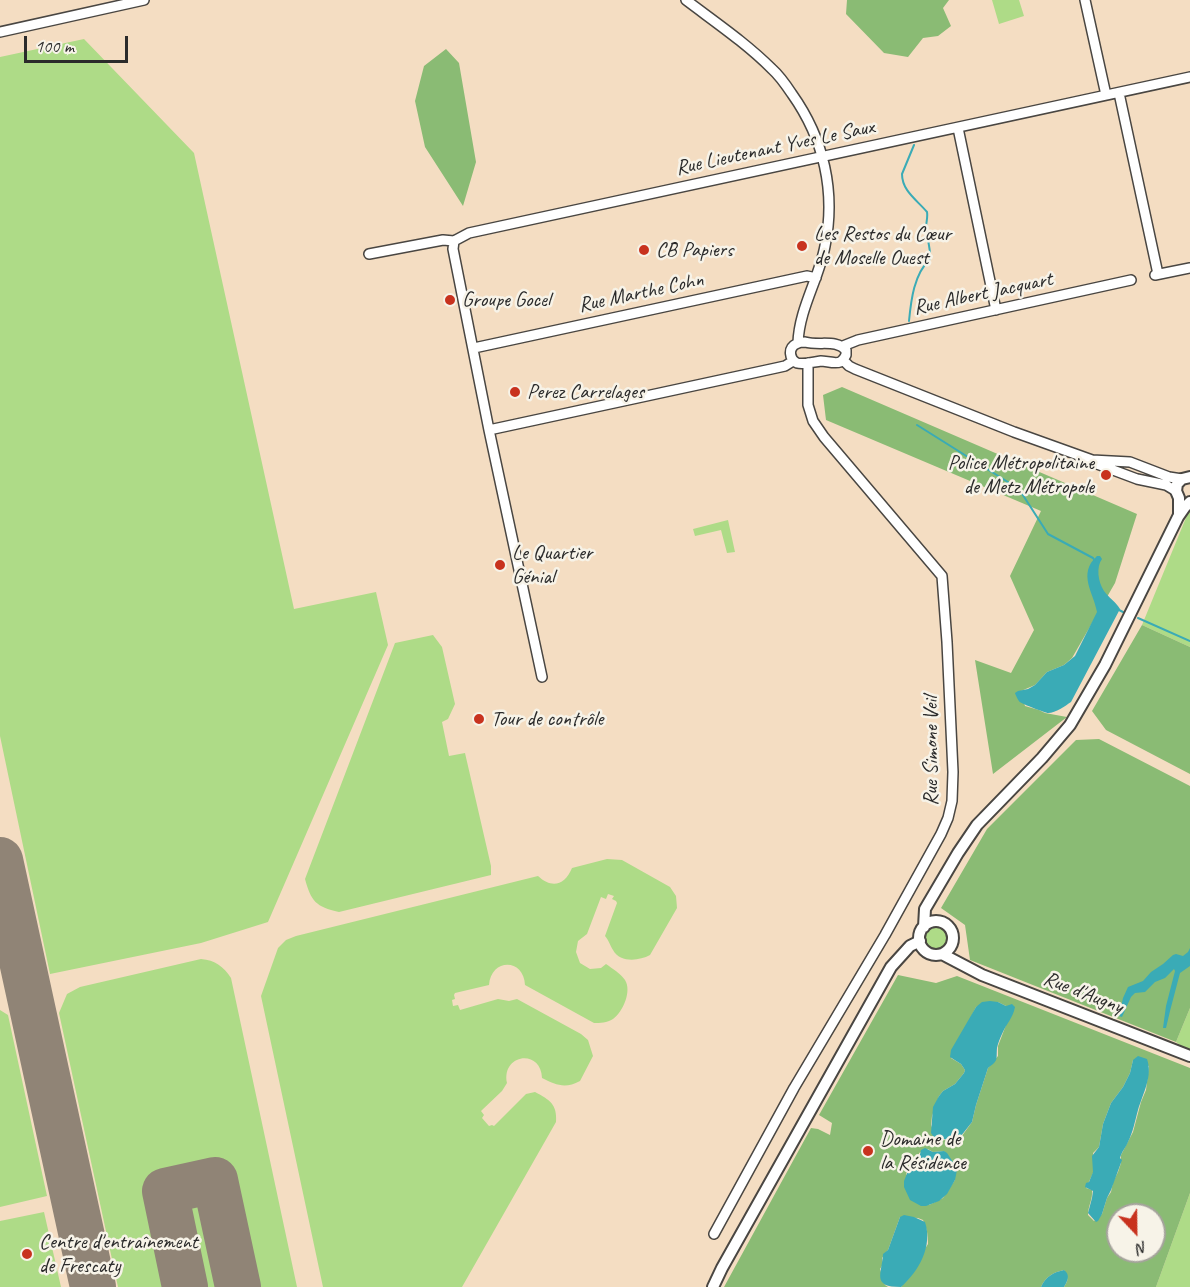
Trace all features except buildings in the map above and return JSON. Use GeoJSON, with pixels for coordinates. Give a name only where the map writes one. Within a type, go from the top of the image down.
{"type":"FeatureCollection","features":[{"type":"Feature","properties":{"kind":"main road"},"geometry":{"type":"LineString","coordinates":[[924,927],[932,922],[940,922],[948,926],[953,935],[948,951],[933,955],[923,946],[921,931],[924,927],[925,909],[958,852],[977,825],[1042,758],[1070,725],[1105,665],[1178,517],[1184,498],[1177,484],[1187,476]]}},
{"type":"Feature","properties":{"kind":"main road"},"geometry":{"type":"LineString","coordinates":[[934,893],[934,909],[940,922]]}},
{"type":"Feature","properties":{"kind":"main road"},"geometry":{"type":"LineString","coordinates":[[713,1287],[891,967],[910,946],[923,946]]}},
{"type":"Feature","properties":{"kind":"main road"},"geometry":{"type":"LineString","coordinates":[[951,946],[963,965]]}},
{"type":"Feature","properties":{"kind":"main road","name":"Rue d'Augny"},"geometry":{"type":"LineString","coordinates":[[942,954],[982,975],[1190,1056]]}},
{"type":"Feature","properties":{"kind":"street"},"geometry":{"type":"LineString","coordinates":[[0,32],[144,0]]}},
{"type":"Feature","properties":{"kind":"street"},"geometry":{"type":"LineString","coordinates":[[686,0],[774,71],[798,102],[823,156],[828,193],[828,228],[816,278],[799,325],[798,343]]}},
{"type":"Feature","properties":{"kind":"street"},"geometry":{"type":"LineString","coordinates":[[1085,0],[1106,95]]}},
{"type":"Feature","properties":{"kind":"street","name":"Rue Lieutenant Yves Le Saux"},"geometry":{"type":"LineString","coordinates":[[369,254],[443,240],[454,241],[469,233],[1190,77]]}},
{"type":"Feature","properties":{"kind":"street"},"geometry":{"type":"LineString","coordinates":[[1119,93],[1157,275],[1190,268]]}},
{"type":"Feature","properties":{"kind":"street"},"geometry":{"type":"LineString","coordinates":[[958,128],[996,310]]}},
{"type":"Feature","properties":{"kind":"street"},"geometry":{"type":"LineString","coordinates":[[454,241],[453,249],[489,430],[542,677]]}},
{"type":"Feature","properties":{"kind":"street","name":"Rue Marthe Cohn"},"geometry":{"type":"LineString","coordinates":[[474,348],[807,276],[816,278]]}},
{"type":"Feature","properties":{"kind":"street","name":"Rue Albert Jacquart"},"geometry":{"type":"LineString","coordinates":[[843,346],[858,340],[1131,280]]}},
{"type":"Feature","properties":{"kind":"street"},"geometry":{"type":"LineString","coordinates":[[798,343],[838,343],[843,346],[846,356],[837,363],[822,361],[799,364],[790,356],[793,346],[798,343]]}},
{"type":"Feature","properties":{"kind":"street"},"geometry":{"type":"LineString","coordinates":[[843,360],[855,369],[1014,432],[1092,460],[1130,462],[1169,477],[1187,476]]}},
{"type":"Feature","properties":{"kind":"street"},"geometry":{"type":"LineString","coordinates":[[489,430],[776,369],[794,361]]}},
{"type":"Feature","properties":{"kind":"street","name":"Rue Simone Veil"},"geometry":{"type":"LineString","coordinates":[[714,1234],[794,1088],[936,844],[948,818],[952,801],[951,713],[942,576],[813,421],[808,405],[808,363]]}},
{"type":"Feature","properties":{"kind":"street"},"geometry":{"type":"LineString","coordinates":[[1092,460],[1137,479],[1166,485],[1184,498]]}},
{"type":"Feature","properties":{"kind":"street"},"geometry":{"type":"LineString","coordinates":[[1125,474],[1130,462]]}},
{"type":"Feature","properties":{"kind":"green space"},"geometry":{"type":"Polygon","coordinates":[[[847,0],[949,0],[943,8],[951,26],[938,36],[923,38],[908,57],[884,53],[846,14],[847,0]]]}},
{"type":"Feature","properties":{"kind":"green space"},"geometry":{"type":"Polygon","coordinates":[[[992,0],[1019,0],[1024,16],[999,24],[992,0]]]}},
{"type":"Feature","properties":{"kind":"green space"},"geometry":{"type":"Polygon","coordinates":[[[84,39],[194,153],[294,609],[376,592],[388,645],[268,922],[201,943],[50,974],[0,736],[0,57],[84,39]]]}},
{"type":"Feature","properties":{"kind":"green space"},"geometry":{"type":"Polygon","coordinates":[[[446,49],[459,63],[476,162],[463,206],[425,147],[415,101],[424,66],[446,49]]]}},
{"type":"Feature","properties":{"kind":"green space"},"geometry":{"type":"Polygon","coordinates":[[[842,387],[1137,514],[1115,583],[1072,658],[1064,665],[1047,672],[1035,685],[1021,691],[1025,706],[1067,717],[993,774],[975,660],[1011,673],[1034,630],[1010,576],[1041,511],[826,420],[823,395],[842,387]]]}},
{"type":"Feature","properties":{"kind":"green space"},"geometry":{"type":"Polygon","coordinates":[[[1190,508],[1190,647],[1142,625],[1190,508]]]}},
{"type":"Feature","properties":{"kind":"green space"},"geometry":{"type":"Polygon","coordinates":[[[728,520],[735,552],[727,553],[721,530],[695,536],[693,529],[728,520]]]}},
{"type":"Feature","properties":{"kind":"green space"},"geometry":{"type":"Polygon","coordinates":[[[1142,625],[1190,647],[1190,774],[1106,730],[1092,711],[1142,625]]]}},
{"type":"Feature","properties":{"kind":"green space"},"geometry":{"type":"Polygon","coordinates":[[[433,635],[442,647],[455,704],[448,719],[442,722],[449,756],[465,753],[491,866],[491,875],[339,912],[325,908],[312,898],[305,879],[395,643],[433,635]]]}},
{"type":"Feature","properties":{"kind":"green space"},"geometry":{"type":"Polygon","coordinates":[[[1099,739],[1190,786],[1190,1008],[1176,1042],[970,960],[965,925],[941,908],[987,829],[1076,740],[1099,739]]]}},
{"type":"Feature","properties":{"kind":"green space"},"geometry":{"type":"Polygon","coordinates":[[[607,859],[622,860],[670,887],[676,896],[677,908],[650,955],[630,960],[616,954],[605,936],[617,903],[612,899],[614,896],[608,894],[606,899],[601,897],[587,934],[578,941],[576,952],[580,963],[590,969],[601,968],[606,964],[625,980],[627,995],[617,1016],[608,1021],[594,1023],[525,985],[519,970],[507,965],[495,970],[489,985],[455,993],[455,999],[452,1000],[453,1006],[458,1005],[460,1010],[498,999],[509,1001],[517,999],[581,1034],[588,1040],[593,1056],[580,1081],[565,1085],[542,1078],[540,1068],[529,1059],[522,1058],[515,1061],[510,1066],[507,1083],[502,1091],[481,1111],[484,1115],[482,1118],[489,1126],[494,1126],[526,1094],[535,1092],[552,1103],[556,1122],[462,1287],[323,1287],[261,996],[278,948],[286,940],[296,936],[538,876],[548,883],[558,883],[566,878],[572,868],[607,859]]]}},
{"type":"Feature","properties":{"kind":"green space"},"geometry":{"type":"Polygon","coordinates":[[[936,927],[944,931],[948,939],[944,947],[936,951],[928,947],[924,939],[928,931],[936,927]]]}},
{"type":"Feature","properties":{"kind":"green space"},"geometry":{"type":"Polygon","coordinates":[[[201,959],[219,965],[231,978],[297,1287],[118,1287],[59,1013],[67,994],[80,987],[201,959]]]}},
{"type":"Feature","properties":{"kind":"green space"},"geometry":{"type":"Polygon","coordinates":[[[898,975],[936,983],[957,976],[1190,1068],[1190,1193],[1166,1259],[1166,1203],[1106,1203],[1106,1263],[1165,1263],[1156,1287],[1064,1287],[1067,1279],[1064,1270],[1050,1276],[1041,1287],[901,1287],[928,1244],[923,1220],[900,1217],[888,1250],[882,1258],[883,1264],[880,1269],[885,1285],[888,1287],[724,1287],[811,1128],[830,1135],[832,1123],[819,1115],[898,975]],[[998,1002],[976,1007],[951,1058],[961,1064],[965,1070],[955,1084],[939,1096],[931,1125],[936,1138],[949,1141],[959,1140],[972,1122],[988,1068],[998,1056],[998,1046],[1006,1025],[1006,1006],[998,1002]],[[1133,1060],[1123,1087],[1111,1103],[1103,1124],[1099,1147],[1093,1153],[1093,1173],[1086,1188],[1092,1190],[1088,1215],[1094,1221],[1102,1214],[1111,1192],[1121,1163],[1121,1155],[1133,1132],[1146,1090],[1149,1066],[1133,1060]],[[928,1149],[919,1153],[917,1164],[906,1174],[929,1205],[943,1198],[955,1180],[944,1151],[933,1152],[928,1149]]]}},
{"type":"Feature","properties":{"kind":"green space"},"geometry":{"type":"Polygon","coordinates":[[[1190,1008],[1190,1053],[1176,1042],[1190,1008]]]}},
{"type":"Feature","properties":{"kind":"green space"},"geometry":{"type":"Polygon","coordinates":[[[0,1010],[8,1015],[47,1196],[0,1207],[0,1010]]]}},
{"type":"Feature","properties":{"kind":"green space"},"geometry":{"type":"Polygon","coordinates":[[[1190,1193],[1190,1287],[1156,1287],[1190,1193]]]}},
{"type":"Feature","properties":{"kind":"green space","name":"Centre d'entraînement de Frescaty"},"geometry":{"type":"Polygon","coordinates":[[[44,1212],[61,1287],[0,1287],[0,1221],[44,1212]]]}},
{"type":"Feature","properties":{"kind":"water"},"geometry":{"type":"Polygon","coordinates":[[[1097,556],[1102,559],[1098,570],[1102,587],[1120,609],[1071,702],[1051,713],[1022,703],[1015,693],[1035,685],[1047,672],[1064,665],[1075,656],[1097,612],[1087,577],[1091,563],[1097,556]]]}},
{"type":"Feature","properties":{"kind":"water"},"geometry":{"type":"Polygon","coordinates":[[[1190,948],[1190,966],[1180,973],[1166,1028],[1163,1028],[1174,969],[1145,992],[1135,993],[1122,1017],[1119,1016],[1128,987],[1143,981],[1173,955],[1183,956],[1190,948]]]}},
{"type":"Feature","properties":{"kind":"water"},"geometry":{"type":"Polygon","coordinates":[[[990,1001],[1006,1006],[1012,1004],[1015,1007],[999,1041],[996,1060],[988,1068],[972,1122],[957,1141],[936,1138],[931,1133],[933,1107],[943,1091],[955,1084],[965,1070],[961,1064],[950,1057],[951,1050],[976,1007],[982,1002],[990,1001]]]}},
{"type":"Feature","properties":{"kind":"water"},"geometry":{"type":"Polygon","coordinates":[[[1138,1056],[1147,1059],[1149,1065],[1147,1084],[1111,1190],[1102,1214],[1096,1222],[1088,1213],[1093,1191],[1085,1187],[1093,1172],[1092,1156],[1099,1147],[1103,1124],[1111,1103],[1123,1087],[1133,1060],[1138,1056]]]}},
{"type":"Feature","properties":{"kind":"water"},"geometry":{"type":"Polygon","coordinates":[[[925,1148],[933,1152],[947,1153],[957,1170],[955,1180],[947,1194],[939,1201],[921,1206],[910,1200],[904,1187],[904,1181],[908,1171],[918,1163],[921,1150],[925,1148]]]}},
{"type":"Feature","properties":{"kind":"water"},"geometry":{"type":"Polygon","coordinates":[[[904,1215],[925,1222],[926,1249],[919,1266],[908,1281],[901,1287],[885,1285],[880,1278],[883,1254],[888,1250],[900,1217],[904,1215]]]}},
{"type":"Feature","properties":{"kind":"water"},"geometry":{"type":"Polygon","coordinates":[[[1064,1270],[1068,1276],[1064,1287],[1041,1287],[1050,1276],[1064,1270]]]}},
{"type":"Feature","properties":{"kind":"waterway"},"geometry":{"type":"LineString","coordinates":[[909,321],[914,288],[920,272],[930,259],[926,228],[927,212],[907,190],[902,174],[914,145]]}},
{"type":"Feature","properties":{"kind":"waterway"},"geometry":{"type":"LineString","coordinates":[[917,425],[1019,489],[1048,534],[1095,561]]}},
{"type":"Feature","properties":{"kind":"waterway"},"geometry":{"type":"LineString","coordinates":[[1117,609],[1123,612]]}},
{"type":"Feature","properties":{"kind":"waterway"},"geometry":{"type":"LineString","coordinates":[[1138,618],[1190,641]]}},
{"type":"Feature","properties":{"kind":"runway"},"geometry":{"type":"LineString","coordinates":[[0,860],[93,1287]]}},
{"type":"Feature","properties":{"kind":"runway"},"geometry":{"type":"LineString","coordinates":[[185,1287],[165,1191],[215,1180],[238,1287]]}},
{"type":"Feature","properties":{"kind":"place","name":"Les Restos du Cœur de Moselle Ouest"},"geometry":{"type":"Point","coordinates":[802,246]}},
{"type":"Feature","properties":{"kind":"place","name":"CB Papiers"},"geometry":{"type":"Point","coordinates":[644,250]}},
{"type":"Feature","properties":{"kind":"place","name":"Groupe Gocel"},"geometry":{"type":"Point","coordinates":[450,300]}},
{"type":"Feature","properties":{"kind":"place","name":"Perez Carrelages"},"geometry":{"type":"Point","coordinates":[515,392]}},
{"type":"Feature","properties":{"kind":"place","name":"Police Métropolitaine de Metz Métropole"},"geometry":{"type":"Point","coordinates":[1106,475]}},
{"type":"Feature","properties":{"kind":"place","name":"Le Quartier Génial"},"geometry":{"type":"Point","coordinates":[500,565]}},
{"type":"Feature","properties":{"kind":"place","name":"Tour de contrôle"},"geometry":{"type":"Point","coordinates":[479,719]}},
{"type":"Feature","properties":{"kind":"place","name":"Domaine de la Résidence"},"geometry":{"type":"Point","coordinates":[868,1151]}},
{"type":"Feature","properties":{"kind":"place","name":"Centre d'entraînement de Frescaty"},"geometry":{"type":"Point","coordinates":[27,1254]}}]}
